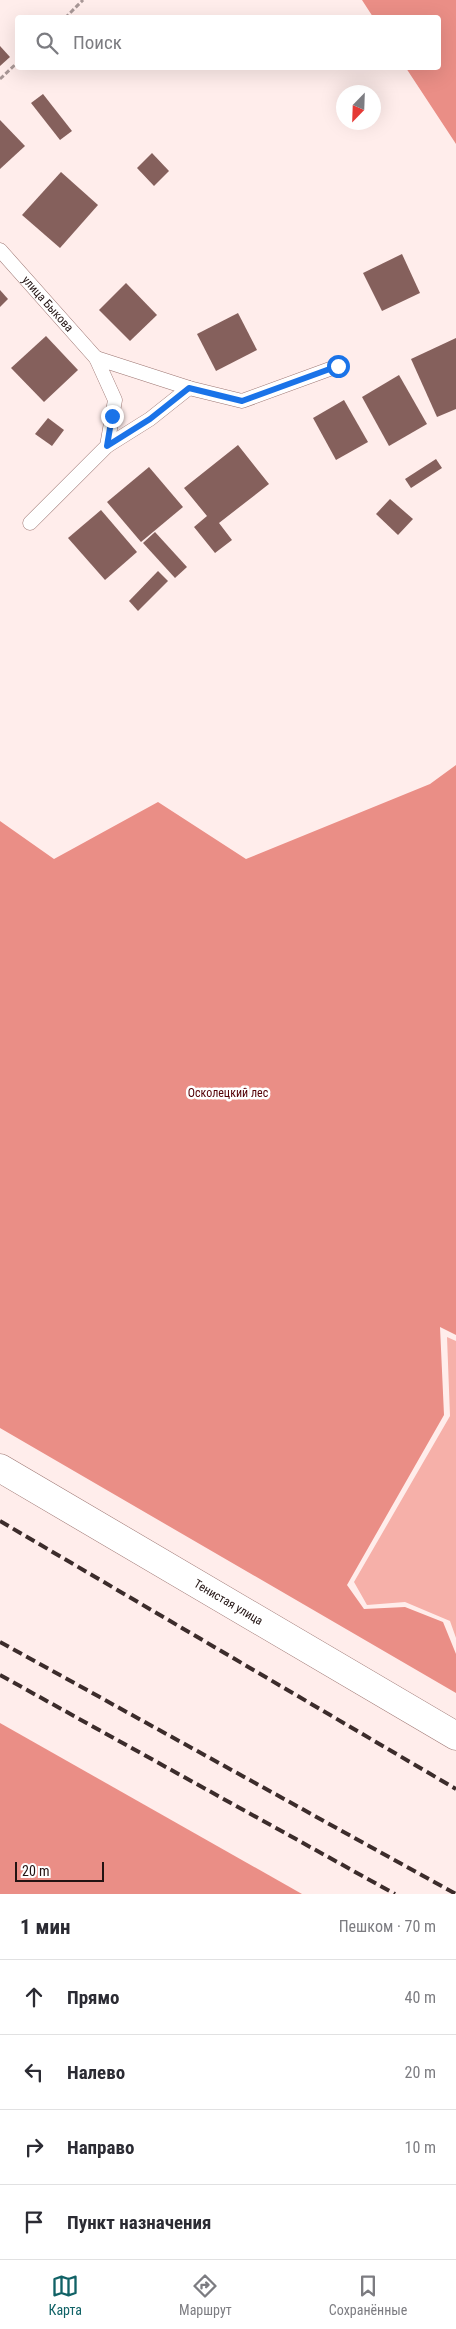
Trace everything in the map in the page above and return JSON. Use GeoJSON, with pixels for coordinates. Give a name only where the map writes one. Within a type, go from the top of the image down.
{"type":"FeatureCollection","features":[{"type":"Feature","properties":{"kind":"street","name":"Тенистая улица"},"geometry":{"type":"LineString","coordinates":[[0,1468],[456,1736]]}},
{"type":"Feature","properties":{"kind":"lane","name":"улица Быкова"},"geometry":{"type":"LineString","coordinates":[[0,250],[96,358]]}},
{"type":"Feature","properties":{"kind":"lane"},"geometry":{"type":"LineString","coordinates":[[96,358],[189,388],[242,401],[338,366]]}},
{"type":"Feature","properties":{"kind":"lane"},"geometry":{"type":"LineString","coordinates":[[96,358],[115,400],[107,446]]}},
{"type":"Feature","properties":{"kind":"lane"},"geometry":{"type":"LineString","coordinates":[[30,523],[107,446],[150,419],[189,388]]}},
{"type":"Feature","properties":{"kind":"path"},"geometry":{"type":"LineString","coordinates":[[68,15],[83,0]]}},
{"type":"Feature","properties":{"kind":"path"},"geometry":{"type":"LineString","coordinates":[[0,79],[15,65]]}},
{"type":"Feature","properties":{"kind":"shaded area"},"geometry":{"type":"Polygon","coordinates":[[[447,1337],[456,1341],[456,1638],[450,1621],[405,1602],[367,1605],[354,1582],[450,1416],[447,1337]]]}},
{"type":"Feature","properties":{"kind":"green space"},"geometry":{"type":"Polygon","coordinates":[[[362,0],[456,0],[456,144],[407,70],[441,70],[441,15],[372,15],[362,0]]]}},
{"type":"Feature","properties":{"kind":"green space","name":"Осколецкий лес"},"geometry":{"type":"Polygon","coordinates":[[[456,765],[456,1335],[440,1327],[444,1415],[347,1585],[364,1609],[405,1607],[443,1622],[456,1654],[456,1693],[0,1428],[0,821],[54,859],[158,802],[246,859],[430,784],[456,765]]]}},
{"type":"Feature","properties":{"kind":"green space"},"geometry":{"type":"Polygon","coordinates":[[[0,1723],[302,1894],[0,1894],[0,1723]]]}},
{"type":"Feature","properties":{"kind":"building"},"geometry":{"type":"Polygon","coordinates":[[[0,46],[10,57],[0,66],[0,46]]]}},
{"type":"Feature","properties":{"kind":"building"},"geometry":{"type":"Polygon","coordinates":[[[43,94],[72,131],[60,140],[31,103],[43,94]]]}},
{"type":"Feature","properties":{"kind":"building"},"geometry":{"type":"Polygon","coordinates":[[[0,120],[25,146],[0,169],[0,120]]]}},
{"type":"Feature","properties":{"kind":"building"},"geometry":{"type":"Polygon","coordinates":[[[152,153],[169,171],[154,186],[137,168],[152,153]]]}},
{"type":"Feature","properties":{"kind":"building"},"geometry":{"type":"Polygon","coordinates":[[[61,172],[98,205],[60,248],[22,215],[61,172]]]}},
{"type":"Feature","properties":{"kind":"building"},"geometry":{"type":"Polygon","coordinates":[[[402,254],[420,293],[382,311],[363,273],[402,254]]]}},
{"type":"Feature","properties":{"kind":"building"},"geometry":{"type":"Polygon","coordinates":[[[126,283],[157,315],[130,341],[99,310],[126,283]]]}},
{"type":"Feature","properties":{"kind":"building"},"geometry":{"type":"Polygon","coordinates":[[[0,290],[8,299],[0,307],[0,290]]]}},
{"type":"Feature","properties":{"kind":"building"},"geometry":{"type":"Polygon","coordinates":[[[238,313],[257,350],[216,371],[197,334],[238,313]]]}},
{"type":"Feature","properties":{"kind":"building"},"geometry":{"type":"Polygon","coordinates":[[[46,336],[78,370],[44,402],[11,368],[46,336]]]}},
{"type":"Feature","properties":{"kind":"building"},"geometry":{"type":"Polygon","coordinates":[[[456,338],[456,409],[437,417],[411,359],[456,338]]]}},
{"type":"Feature","properties":{"kind":"building"},"geometry":{"type":"Polygon","coordinates":[[[399,375],[427,424],[389,446],[362,397],[399,375]]]}},
{"type":"Feature","properties":{"kind":"building"},"geometry":{"type":"Polygon","coordinates":[[[344,400],[368,442],[336,460],[313,418],[344,400]]]}},
{"type":"Feature","properties":{"kind":"building"},"geometry":{"type":"Polygon","coordinates":[[[48,418],[64,430],[52,446],[35,434],[48,418]]]}},
{"type":"Feature","properties":{"kind":"building"},"geometry":{"type":"Polygon","coordinates":[[[238,445],[269,484],[219,523],[232,540],[215,553],[194,527],[207,516],[184,488],[238,445]]]}},
{"type":"Feature","properties":{"kind":"building"},"geometry":{"type":"Polygon","coordinates":[[[436,459],[442,468],[411,488],[405,479],[436,459]]]}},
{"type":"Feature","properties":{"kind":"building"},"geometry":{"type":"Polygon","coordinates":[[[149,467],[183,507],[141,542],[107,502],[149,467]]]}},
{"type":"Feature","properties":{"kind":"building"},"geometry":{"type":"Polygon","coordinates":[[[390,499],[413,519],[398,535],[376,514],[390,499]]]}},
{"type":"Feature","properties":{"kind":"building"},"geometry":{"type":"Polygon","coordinates":[[[101,510],[137,552],[105,580],[68,538],[101,510]]]}},
{"type":"Feature","properties":{"kind":"building"},"geometry":{"type":"Polygon","coordinates":[[[155,532],[187,567],[175,578],[143,543],[155,532]]]}},
{"type":"Feature","properties":{"kind":"building"},"geometry":{"type":"Polygon","coordinates":[[[158,571],[168,581],[138,611],[129,601],[158,571]]]}},
{"type":"Feature","properties":{"kind":"railway"},"geometry":{"type":"LineString","coordinates":[[0,1521],[456,1789]]}},
{"type":"Feature","properties":{"kind":"railway"},"geometry":{"type":"LineString","coordinates":[[0,1642],[456,1894]]}},
{"type":"Feature","properties":{"kind":"railway"},"geometry":{"type":"LineString","coordinates":[[0,1675],[395,1894]]}},
{"type":"Feature","properties":{"kind":"route"},"geometry":{"type":"LineString","coordinates":[[112,416],[107,446],[150,419],[189,388],[242,401],[338,366]]}}]}
